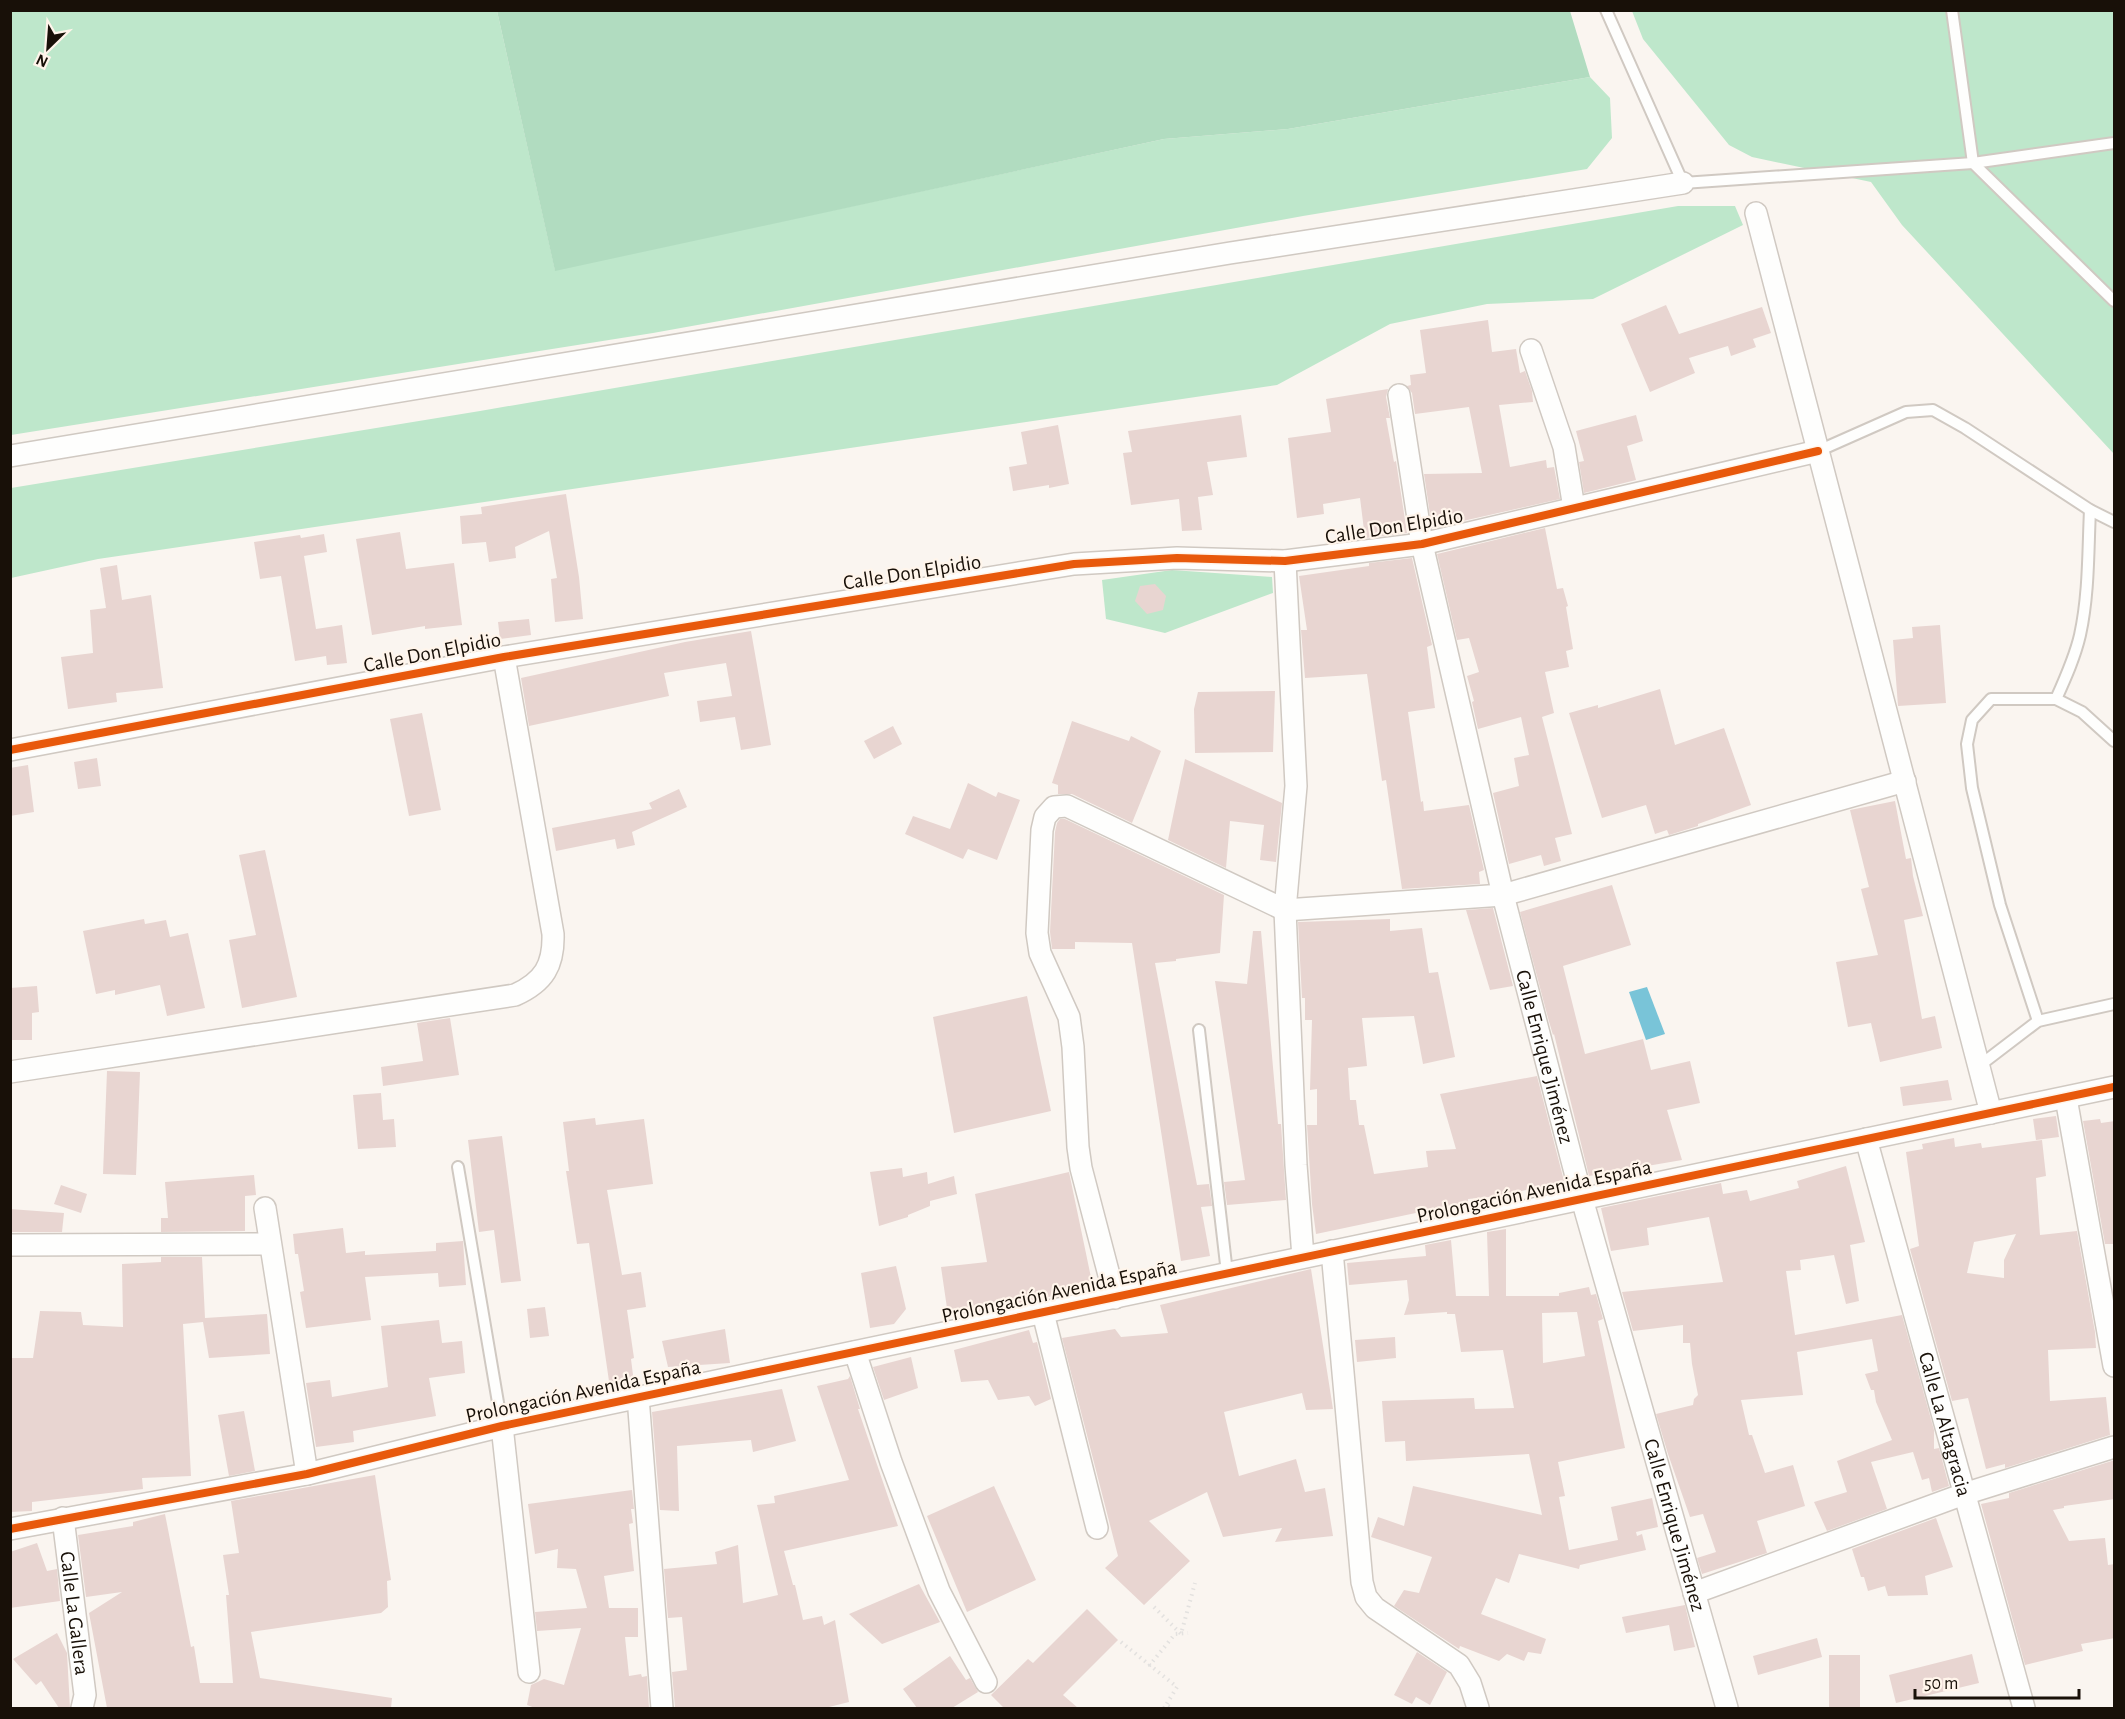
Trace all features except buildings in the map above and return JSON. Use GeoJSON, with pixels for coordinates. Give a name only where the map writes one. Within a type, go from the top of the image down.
{"type":"FeatureCollection","features":[{"type":"Feature","properties":{"kind":"street"},"geometry":{"type":"LineString","coordinates":[[10,456],[1230,253],[1683,183]]}},
{"type":"Feature","properties":{"kind":"street"},"geometry":{"type":"LineString","coordinates":[[1756,213],[1992,1113]]}},
{"type":"Feature","properties":{"kind":"street"},"geometry":{"type":"LineString","coordinates":[[1531,350],[1564,447],[1574,508]]}},
{"type":"Feature","properties":{"kind":"street","name":"Calle Enrique Jiménez"},"geometry":{"type":"LineString","coordinates":[[1399,395],[1422,544],[1503,896],[1582,1199],[1728,1708]]}},
{"type":"Feature","properties":{"kind":"street","name":"Calle Don Elpidio"},"geometry":{"type":"LineString","coordinates":[[10,750],[504,657],[1074,564],[1178,558],[1285,561],[1422,544],[1818,451]]}},
{"type":"Feature","properties":{"kind":"street"},"geometry":{"type":"LineString","coordinates":[[1285,561],[1296,786],[1285,910],[1296,1165],[1304,1257]]}},
{"type":"Feature","properties":{"kind":"street"},"geometry":{"type":"LineString","coordinates":[[10,1072],[515,995],[529,989],[541,978],[549,965],[553,949],[553,934],[504,657]]}},
{"type":"Feature","properties":{"kind":"street"},"geometry":{"type":"LineString","coordinates":[[1115,1298],[1081,1168],[1069,1017],[1040,953],[1037,933],[1042,830],[1045,817],[1054,807],[1067,806],[1285,910],[1503,896],[1905,782]]}},
{"type":"Feature","properties":{"kind":"street","name":"Prolongación Avenida España"},"geometry":{"type":"LineString","coordinates":[[10,1528],[306,1474],[502,1426],[2115,1086]]}},
{"type":"Feature","properties":{"kind":"street"},"geometry":{"type":"LineString","coordinates":[[2066,1098],[2115,1366]]}},
{"type":"Feature","properties":{"kind":"street","name":"Calle La Altagracia"},"geometry":{"type":"LineString","coordinates":[[1866,1139],[2024,1708]]}},
{"type":"Feature","properties":{"kind":"street"},"geometry":{"type":"LineString","coordinates":[[265,1208],[306,1474]]}},
{"type":"Feature","properties":{"kind":"street"},"geometry":{"type":"LineString","coordinates":[[10,1245],[270,1244]]}},
{"type":"Feature","properties":{"kind":"street"},"geometry":{"type":"LineString","coordinates":[[1332,1251],[1362,1582],[1366,1597],[1375,1608],[1459,1665],[1470,1683],[1478,1708]]}},
{"type":"Feature","properties":{"kind":"street"},"geometry":{"type":"LineString","coordinates":[[1043,1313],[1097,1528]]}},
{"type":"Feature","properties":{"kind":"street"},"geometry":{"type":"LineString","coordinates":[[855,1352],[891,1462],[939,1591],[986,1682]]}},
{"type":"Feature","properties":{"kind":"street"},"geometry":{"type":"LineString","coordinates":[[638,1397],[662,1708]]}},
{"type":"Feature","properties":{"kind":"street"},"geometry":{"type":"LineString","coordinates":[[502,1426],[528,1672]]}},
{"type":"Feature","properties":{"kind":"street"},"geometry":{"type":"LineString","coordinates":[[1694,1593],[1964,1494],[2115,1447]]}},
{"type":"Feature","properties":{"kind":"street","name":"Calle La Gallera"},"geometry":{"type":"LineString","coordinates":[[63,1518],[85,1695],[82,1708]]}},
{"type":"Feature","properties":{"kind":"lane"},"geometry":{"type":"LineString","coordinates":[[1606,10],[1683,183],[1973,163],[2115,143]]}},
{"type":"Feature","properties":{"kind":"lane"},"geometry":{"type":"LineString","coordinates":[[1952,10],[1973,163],[2115,301]]}},
{"type":"Feature","properties":{"kind":"lane"},"geometry":{"type":"LineString","coordinates":[[1818,451],[1906,412],[1933,410],[1965,428],[2090,510],[2115,522]]}},
{"type":"Feature","properties":{"kind":"lane"},"geometry":{"type":"LineString","coordinates":[[2056,699],[2068,673],[2080,635],[2087,585],[2090,510]]}},
{"type":"Feature","properties":{"kind":"lane"},"geometry":{"type":"LineString","coordinates":[[2038,1021],[2000,905],[1972,788],[1967,744],[1972,720],[1991,699],[2056,699],[2082,712],[2115,741]]}},
{"type":"Feature","properties":{"kind":"lane"},"geometry":{"type":"LineString","coordinates":[[1979,1066],[2038,1021],[2115,1004]]}},
{"type":"Feature","properties":{"kind":"lane"},"geometry":{"type":"LineString","coordinates":[[1199,1030],[1227,1274]]}},
{"type":"Feature","properties":{"kind":"lane"},"geometry":{"type":"LineString","coordinates":[[458,1167],[502,1426]]}},
{"type":"Feature","properties":{"kind":"path"},"geometry":{"type":"LineString","coordinates":[[1181,1634],[1195,1583]]}},
{"type":"Feature","properties":{"kind":"path"},"geometry":{"type":"LineString","coordinates":[[1154,1607],[1181,1634]]}},
{"type":"Feature","properties":{"kind":"path"},"geometry":{"type":"LineString","coordinates":[[1149,1666],[1175,1634],[1188,1633]]}},
{"type":"Feature","properties":{"kind":"path"},"geometry":{"type":"LineString","coordinates":[[1121,1642],[1177,1687],[1165,1707],[1172,1708]]}},
{"type":"Feature","properties":{"kind":"green space"},"geometry":{"type":"Polygon","coordinates":[[[11,11],[497,11],[555,270],[1164,139],[1288,129],[1590,77],[1610,98],[1612,138],[1587,169],[1303,216],[653,333],[11,435],[11,11]]]}},
{"type":"Feature","properties":{"kind":"green space"},"geometry":{"type":"Polygon","coordinates":[[[497,11],[1570,11],[1590,77],[1288,129],[1164,139],[555,271],[497,11]]]}},
{"type":"Feature","properties":{"kind":"green space"},"geometry":{"type":"Polygon","coordinates":[[[1632,11],[2114,11],[2114,454],[1902,225],[1871,182],[1752,157],[1729,145],[1643,39],[1632,11]]]}},
{"type":"Feature","properties":{"kind":"green space"},"geometry":{"type":"Polygon","coordinates":[[[1678,206],[1735,206],[1743,225],[1593,299],[1487,304],[1390,324],[1277,385],[98,559],[11,578],[11,488],[480,411],[1678,206]]]}},
{"type":"Feature","properties":{"kind":"green space"},"geometry":{"type":"Polygon","coordinates":[[[1172,570],[1272,577],[1273,593],[1165,633],[1106,619],[1102,580],[1172,570]]]}},
{"type":"Feature","properties":{"kind":"water"},"geometry":{"type":"Polygon","coordinates":[[[1647,987],[1665,1034],[1646,1040],[1629,992],[1647,987]]]}},
{"type":"Feature","properties":{"kind":"cycle path"},"geometry":{"type":"LineString","coordinates":[[10,750],[504,657],[1074,564],[1177,558],[1285,561],[1422,544],[1818,451]]}},
{"type":"Feature","properties":{"kind":"cycle path"},"geometry":{"type":"LineString","coordinates":[[10,1529],[307,1474],[502,1426],[2114,1087]]}}]}
